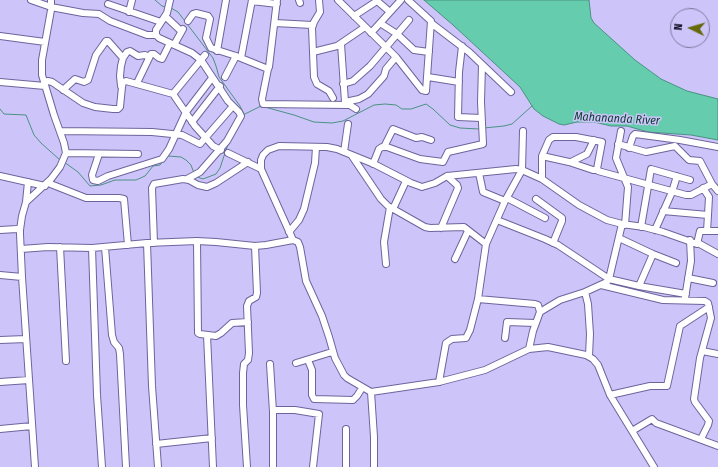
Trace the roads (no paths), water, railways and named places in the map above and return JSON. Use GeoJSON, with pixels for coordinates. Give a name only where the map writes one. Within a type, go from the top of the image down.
{"type":"FeatureCollection","features":[{"type":"Feature","properties":{"kind":"street"},"geometry":{"type":"LineString","coordinates":[[31,0],[51,3],[83,13],[99,14],[110,21],[147,35],[156,35],[172,44],[203,57],[212,78],[220,86],[228,101],[239,112],[241,118],[220,150],[196,175],[187,180],[156,183],[153,186],[150,243],[152,386],[158,467]]}},
{"type":"Feature","properties":{"kind":"street"},"geometry":{"type":"LineString","coordinates":[[129,12],[132,0]]}},
{"type":"Feature","properties":{"kind":"street"},"geometry":{"type":"LineString","coordinates":[[213,50],[226,0]]}},
{"type":"Feature","properties":{"kind":"street"},"geometry":{"type":"LineString","coordinates":[[225,77],[239,57],[252,0],[277,2],[269,67],[262,99],[263,104],[347,104],[368,94],[384,76],[386,69],[396,57]]}},
{"type":"Feature","properties":{"kind":"street"},"geometry":{"type":"LineString","coordinates":[[319,0],[320,12],[312,25],[316,81],[319,86],[329,91],[333,98]]}},
{"type":"Feature","properties":{"kind":"street"},"geometry":{"type":"LineString","coordinates":[[338,0],[396,57],[423,91],[427,91],[432,23]]}},
{"type":"Feature","properties":{"kind":"street"},"geometry":{"type":"LineString","coordinates":[[354,16],[376,0],[390,12]]}},
{"type":"Feature","properties":{"kind":"street"},"geometry":{"type":"LineString","coordinates":[[371,33],[401,0]]}},
{"type":"Feature","properties":{"kind":"street"},"geometry":{"type":"LineString","coordinates":[[408,0],[431,20],[432,23],[462,46],[511,92]]}},
{"type":"Feature","properties":{"kind":"street"},"geometry":{"type":"LineString","coordinates":[[156,35],[156,30],[166,14],[170,2]]}},
{"type":"Feature","properties":{"kind":"street"},"geometry":{"type":"LineString","coordinates":[[26,202],[47,184],[60,166],[65,155],[60,131],[41,68],[51,3]]}},
{"type":"Feature","properties":{"kind":"street"},"geometry":{"type":"LineString","coordinates":[[108,4],[161,22]]}},
{"type":"Feature","properties":{"kind":"street"},"geometry":{"type":"LineString","coordinates":[[188,21],[193,14],[196,13],[208,16],[210,19],[206,38],[213,50],[239,57],[268,69]]}},
{"type":"Feature","properties":{"kind":"street"},"geometry":{"type":"LineString","coordinates":[[137,83],[149,57],[152,54],[162,58],[182,30],[166,14]]}},
{"type":"Feature","properties":{"kind":"street"},"geometry":{"type":"LineString","coordinates":[[344,84],[354,80],[370,66],[409,20]]}},
{"type":"Feature","properties":{"kind":"street"},"geometry":{"type":"LineString","coordinates":[[275,23],[312,25]]}},
{"type":"Feature","properties":{"kind":"street"},"geometry":{"type":"LineString","coordinates":[[380,23],[397,34],[414,50],[429,52]]}},
{"type":"Feature","properties":{"kind":"street"},"geometry":{"type":"LineString","coordinates":[[313,52],[341,44],[365,27]]}},
{"type":"Feature","properties":{"kind":"street"},"geometry":{"type":"LineString","coordinates":[[0,36],[45,42]]}},
{"type":"Feature","properties":{"kind":"street"},"geometry":{"type":"LineString","coordinates":[[63,90],[75,79],[84,82],[88,80],[96,56],[106,41],[108,41],[123,58]]}},
{"type":"Feature","properties":{"kind":"street"},"geometry":{"type":"LineString","coordinates":[[341,44],[347,104]]}},
{"type":"Feature","properties":{"kind":"street"},"geometry":{"type":"LineString","coordinates":[[462,46],[458,117],[482,118]]}},
{"type":"Feature","properties":{"kind":"street"},"geometry":{"type":"LineString","coordinates":[[0,82],[45,84],[48,81],[52,82],[78,100],[89,105],[118,109],[121,102],[122,87],[120,73],[123,58],[128,51],[138,56],[145,55],[149,57]]}},
{"type":"Feature","properties":{"kind":"street"},"geometry":{"type":"LineString","coordinates":[[173,94],[203,57]]}},
{"type":"Feature","properties":{"kind":"street"},"geometry":{"type":"LineString","coordinates":[[384,147],[418,159],[443,162],[448,152],[483,144],[481,102],[482,65]]}},
{"type":"Feature","properties":{"kind":"street"},"geometry":{"type":"LineString","coordinates":[[428,77],[459,82]]}},
{"type":"Feature","properties":{"kind":"street"},"geometry":{"type":"LineString","coordinates":[[99,154],[92,175],[93,180],[98,181],[108,176],[162,159],[169,149],[186,112],[212,78]]}},
{"type":"Feature","properties":{"kind":"street"},"geometry":{"type":"LineString","coordinates":[[122,87],[123,82],[126,81],[173,94],[192,122],[206,138],[220,150]]}},
{"type":"Feature","properties":{"kind":"street"},"geometry":{"type":"LineString","coordinates":[[192,122],[220,86]]}},
{"type":"Feature","properties":{"kind":"street"},"geometry":{"type":"LineString","coordinates":[[347,104],[356,109]]}},
{"type":"Feature","properties":{"kind":"street"},"geometry":{"type":"LineString","coordinates":[[60,131],[144,132],[186,136],[200,144],[233,106]]}},
{"type":"Feature","properties":{"kind":"street"},"geometry":{"type":"LineString","coordinates":[[344,152],[348,124]]}},
{"type":"Feature","properties":{"kind":"street"},"geometry":{"type":"LineString","coordinates":[[373,164],[380,148],[384,147],[393,129],[416,138],[422,137],[432,140]]}},
{"type":"Feature","properties":{"kind":"street"},"geometry":{"type":"LineString","coordinates":[[439,382],[446,343],[452,339],[467,337],[478,299],[486,244],[506,199],[522,170],[523,131]]}},
{"type":"Feature","properties":{"kind":"street"},"geometry":{"type":"LineString","coordinates":[[529,349],[535,323],[540,312],[560,300],[585,292],[605,283],[609,279],[623,224],[628,188],[616,158],[621,132]]}},
{"type":"Feature","properties":{"kind":"street"},"geometry":{"type":"LineString","coordinates":[[629,148],[635,134],[718,147]]}},
{"type":"Feature","properties":{"kind":"street"},"geometry":{"type":"LineString","coordinates":[[542,179],[542,156],[549,140],[553,137],[576,137],[602,143],[598,170]]}},
{"type":"Feature","properties":{"kind":"street"},"geometry":{"type":"LineString","coordinates":[[571,162],[587,154],[594,140]]}},
{"type":"Feature","properties":{"kind":"street"},"geometry":{"type":"LineString","coordinates":[[618,144],[646,152],[675,146],[690,160],[700,161],[712,184],[718,191]]}},
{"type":"Feature","properties":{"kind":"street"},"geometry":{"type":"LineString","coordinates":[[293,240],[261,169],[261,160],[263,155],[268,150],[279,146],[332,148],[373,164],[406,181],[422,187],[435,183],[447,176],[522,170],[542,179],[591,213],[607,220],[655,230],[690,240],[718,254]]}},
{"type":"Feature","properties":{"kind":"street"},"geometry":{"type":"LineString","coordinates":[[289,232],[299,220],[304,209],[316,163],[316,147]]}},
{"type":"Feature","properties":{"kind":"street"},"geometry":{"type":"LineString","coordinates":[[228,153],[261,169]]}},
{"type":"Feature","properties":{"kind":"street"},"geometry":{"type":"LineString","coordinates":[[65,155],[138,154]]}},
{"type":"Feature","properties":{"kind":"street"},"geometry":{"type":"LineString","coordinates":[[352,156],[381,199],[392,208],[421,226],[430,228],[461,227],[486,244]]}},
{"type":"Feature","properties":{"kind":"street"},"geometry":{"type":"LineString","coordinates":[[542,156],[571,162],[593,170],[598,170],[625,179],[689,196],[712,184]]}},
{"type":"Feature","properties":{"kind":"street"},"geometry":{"type":"LineString","coordinates":[[187,180],[207,187],[216,183],[248,162]]}},
{"type":"Feature","properties":{"kind":"street"},"geometry":{"type":"LineString","coordinates":[[641,227],[652,169],[690,180]]}},
{"type":"Feature","properties":{"kind":"street"},"geometry":{"type":"LineString","coordinates":[[478,173],[483,192],[506,199],[545,218]]}},
{"type":"Feature","properties":{"kind":"street"},"geometry":{"type":"LineString","coordinates":[[0,176],[28,182],[47,184],[86,198],[124,199],[128,245]]}},
{"type":"Feature","properties":{"kind":"street"},"geometry":{"type":"LineString","coordinates":[[441,228],[458,188],[457,185],[447,176]]}},
{"type":"Feature","properties":{"kind":"street"},"geometry":{"type":"LineString","coordinates":[[655,230],[672,192],[677,176]]}},
{"type":"Feature","properties":{"kind":"street"},"geometry":{"type":"LineString","coordinates":[[386,264],[384,242],[392,208],[406,181]]}},
{"type":"Feature","properties":{"kind":"street"},"geometry":{"type":"LineString","coordinates":[[28,182],[26,202],[20,230],[35,467]]}},
{"type":"Feature","properties":{"kind":"street"},"geometry":{"type":"LineString","coordinates":[[703,188],[709,197],[707,230]]}},
{"type":"Feature","properties":{"kind":"street"},"geometry":{"type":"LineString","coordinates":[[536,199],[562,218],[553,243]]}},
{"type":"Feature","properties":{"kind":"street"},"geometry":{"type":"LineString","coordinates":[[663,211],[708,215]]}},
{"type":"Feature","properties":{"kind":"street"},"geometry":{"type":"LineString","coordinates":[[497,220],[553,243],[574,255],[609,279],[685,298],[708,302],[712,315],[697,374],[694,400],[708,422],[701,439]]}},
{"type":"Feature","properties":{"kind":"street"},"geometry":{"type":"LineString","coordinates":[[0,230],[20,230]]}},
{"type":"Feature","properties":{"kind":"street"},"geometry":{"type":"LineString","coordinates":[[698,243],[699,232],[701,230],[718,232]]}},
{"type":"Feature","properties":{"kind":"street"},"geometry":{"type":"LineString","coordinates":[[455,259],[468,231]]}},
{"type":"Feature","properties":{"kind":"street"},"geometry":{"type":"LineString","coordinates":[[619,238],[653,254],[676,262]]}},
{"type":"Feature","properties":{"kind":"street"},"geometry":{"type":"LineString","coordinates":[[21,248],[92,248],[150,243],[196,242],[216,242],[255,246],[293,240],[298,242],[300,246],[306,281],[322,316],[332,352],[344,375],[351,382],[370,392],[439,382],[485,370],[529,349],[548,347],[588,356],[598,365],[610,395],[654,467]]}},
{"type":"Feature","properties":{"kind":"street"},"geometry":{"type":"LineString","coordinates":[[685,298],[691,261],[690,240]]}},
{"type":"Feature","properties":{"kind":"street"},"geometry":{"type":"LineString","coordinates":[[196,242],[197,330],[200,334],[216,336],[232,323],[248,322]]}},
{"type":"Feature","properties":{"kind":"street"},"geometry":{"type":"LineString","coordinates":[[247,467],[243,373],[244,364],[248,360],[249,352],[248,303],[254,299],[257,293],[255,246]]}},
{"type":"Feature","properties":{"kind":"street"},"geometry":{"type":"LineString","coordinates":[[60,247],[66,361]]}},
{"type":"Feature","properties":{"kind":"street"},"geometry":{"type":"LineString","coordinates":[[105,247],[112,335],[114,342],[120,348],[126,467]]}},
{"type":"Feature","properties":{"kind":"street"},"geometry":{"type":"LineString","coordinates":[[92,248],[97,395],[102,467]]}},
{"type":"Feature","properties":{"kind":"street"},"geometry":{"type":"LineString","coordinates":[[639,286],[653,254]]}},
{"type":"Feature","properties":{"kind":"street"},"geometry":{"type":"LineString","coordinates":[[0,275],[22,277]]}},
{"type":"Feature","properties":{"kind":"street"},"geometry":{"type":"LineString","coordinates":[[688,278],[713,283]]}},
{"type":"Feature","properties":{"kind":"street"},"geometry":{"type":"LineString","coordinates":[[601,285],[663,300],[685,298]]}},
{"type":"Feature","properties":{"kind":"street"},"geometry":{"type":"LineString","coordinates":[[585,292],[588,304],[590,334],[588,356]]}},
{"type":"Feature","properties":{"kind":"street"},"geometry":{"type":"LineString","coordinates":[[478,299],[535,304],[538,305],[540,312]]}},
{"type":"Feature","properties":{"kind":"street"},"geometry":{"type":"LineString","coordinates":[[610,395],[650,386],[666,386],[680,326],[709,307]]}},
{"type":"Feature","properties":{"kind":"street"},"geometry":{"type":"LineString","coordinates":[[712,315],[718,318]]}},
{"type":"Feature","properties":{"kind":"street"},"geometry":{"type":"LineString","coordinates":[[504,338],[507,322],[535,323]]}},
{"type":"Feature","properties":{"kind":"street"},"geometry":{"type":"LineString","coordinates":[[207,335],[213,467]]}},
{"type":"Feature","properties":{"kind":"street"},"geometry":{"type":"LineString","coordinates":[[0,340],[26,339]]}},
{"type":"Feature","properties":{"kind":"street"},"geometry":{"type":"LineString","coordinates":[[702,351],[718,354]]}},
{"type":"Feature","properties":{"kind":"street"},"geometry":{"type":"LineString","coordinates":[[296,363],[332,352]]}},
{"type":"Feature","properties":{"kind":"street"},"geometry":{"type":"LineString","coordinates":[[308,360],[312,370],[312,395],[314,399],[353,400],[362,388]]}},
{"type":"Feature","properties":{"kind":"street"},"geometry":{"type":"LineString","coordinates":[[270,364],[273,412],[273,467]]}},
{"type":"Feature","properties":{"kind":"street"},"geometry":{"type":"LineString","coordinates":[[0,382],[29,380]]}},
{"type":"Feature","properties":{"kind":"street"},"geometry":{"type":"LineString","coordinates":[[370,392],[374,437],[374,467]]}},
{"type":"Feature","properties":{"kind":"street"},"geometry":{"type":"LineString","coordinates":[[273,412],[274,410],[295,410],[319,414],[313,467]]}},
{"type":"Feature","properties":{"kind":"street"},"geometry":{"type":"LineString","coordinates":[[632,431],[652,419],[656,423],[718,446]]}},
{"type":"Feature","properties":{"kind":"street"},"geometry":{"type":"LineString","coordinates":[[0,429],[32,426]]}},
{"type":"Feature","properties":{"kind":"street"},"geometry":{"type":"LineString","coordinates":[[346,429],[346,467]]}},
{"type":"Feature","properties":{"kind":"street"},"geometry":{"type":"LineString","coordinates":[[156,444],[212,438]]}},
{"type":"Feature","properties":{"kind":"water","name":"Mahananda River"},"geometry":{"type":"Polygon","coordinates":[[[424,0],[589,0],[591,18],[594,23],[635,60],[661,79],[687,91],[718,99],[718,140],[691,135],[648,132],[627,126],[611,126],[594,122],[577,122],[564,125],[559,124],[543,116],[534,109],[520,87],[424,0]]]}},
{"type":"Feature","properties":{"kind":"waterway"},"geometry":{"type":"LineString","coordinates":[[155,0],[162,6],[166,7]]}},
{"type":"Feature","properties":{"kind":"waterway"},"geometry":{"type":"LineString","coordinates":[[171,8],[178,12],[213,58],[219,77],[244,114]]}},
{"type":"Feature","properties":{"kind":"waterway"},"geometry":{"type":"LineString","coordinates":[[243,115],[261,106],[314,122],[332,123],[343,121],[374,105],[396,105],[402,109],[411,109],[426,104],[450,125],[460,128],[479,129]]}},
{"type":"Feature","properties":{"kind":"waterway"},"geometry":{"type":"LineString","coordinates":[[484,128],[512,124],[532,106]]}},
{"type":"Feature","properties":{"kind":"waterway"},"geometry":{"type":"LineString","coordinates":[[0,109],[4,114],[26,115],[34,135],[60,160]]}},
{"type":"Feature","properties":{"kind":"waterway"},"geometry":{"type":"LineString","coordinates":[[197,177],[203,179],[216,174],[220,168],[228,144]]}},
{"type":"Feature","properties":{"kind":"waterway"},"geometry":{"type":"LineString","coordinates":[[168,156],[181,157],[186,160],[191,165],[194,173]]}},
{"type":"Feature","properties":{"kind":"waterway"},"geometry":{"type":"LineString","coordinates":[[64,162],[78,172],[90,186],[101,185],[115,180],[136,180],[145,176],[153,166],[160,165],[162,162]]}}]}
